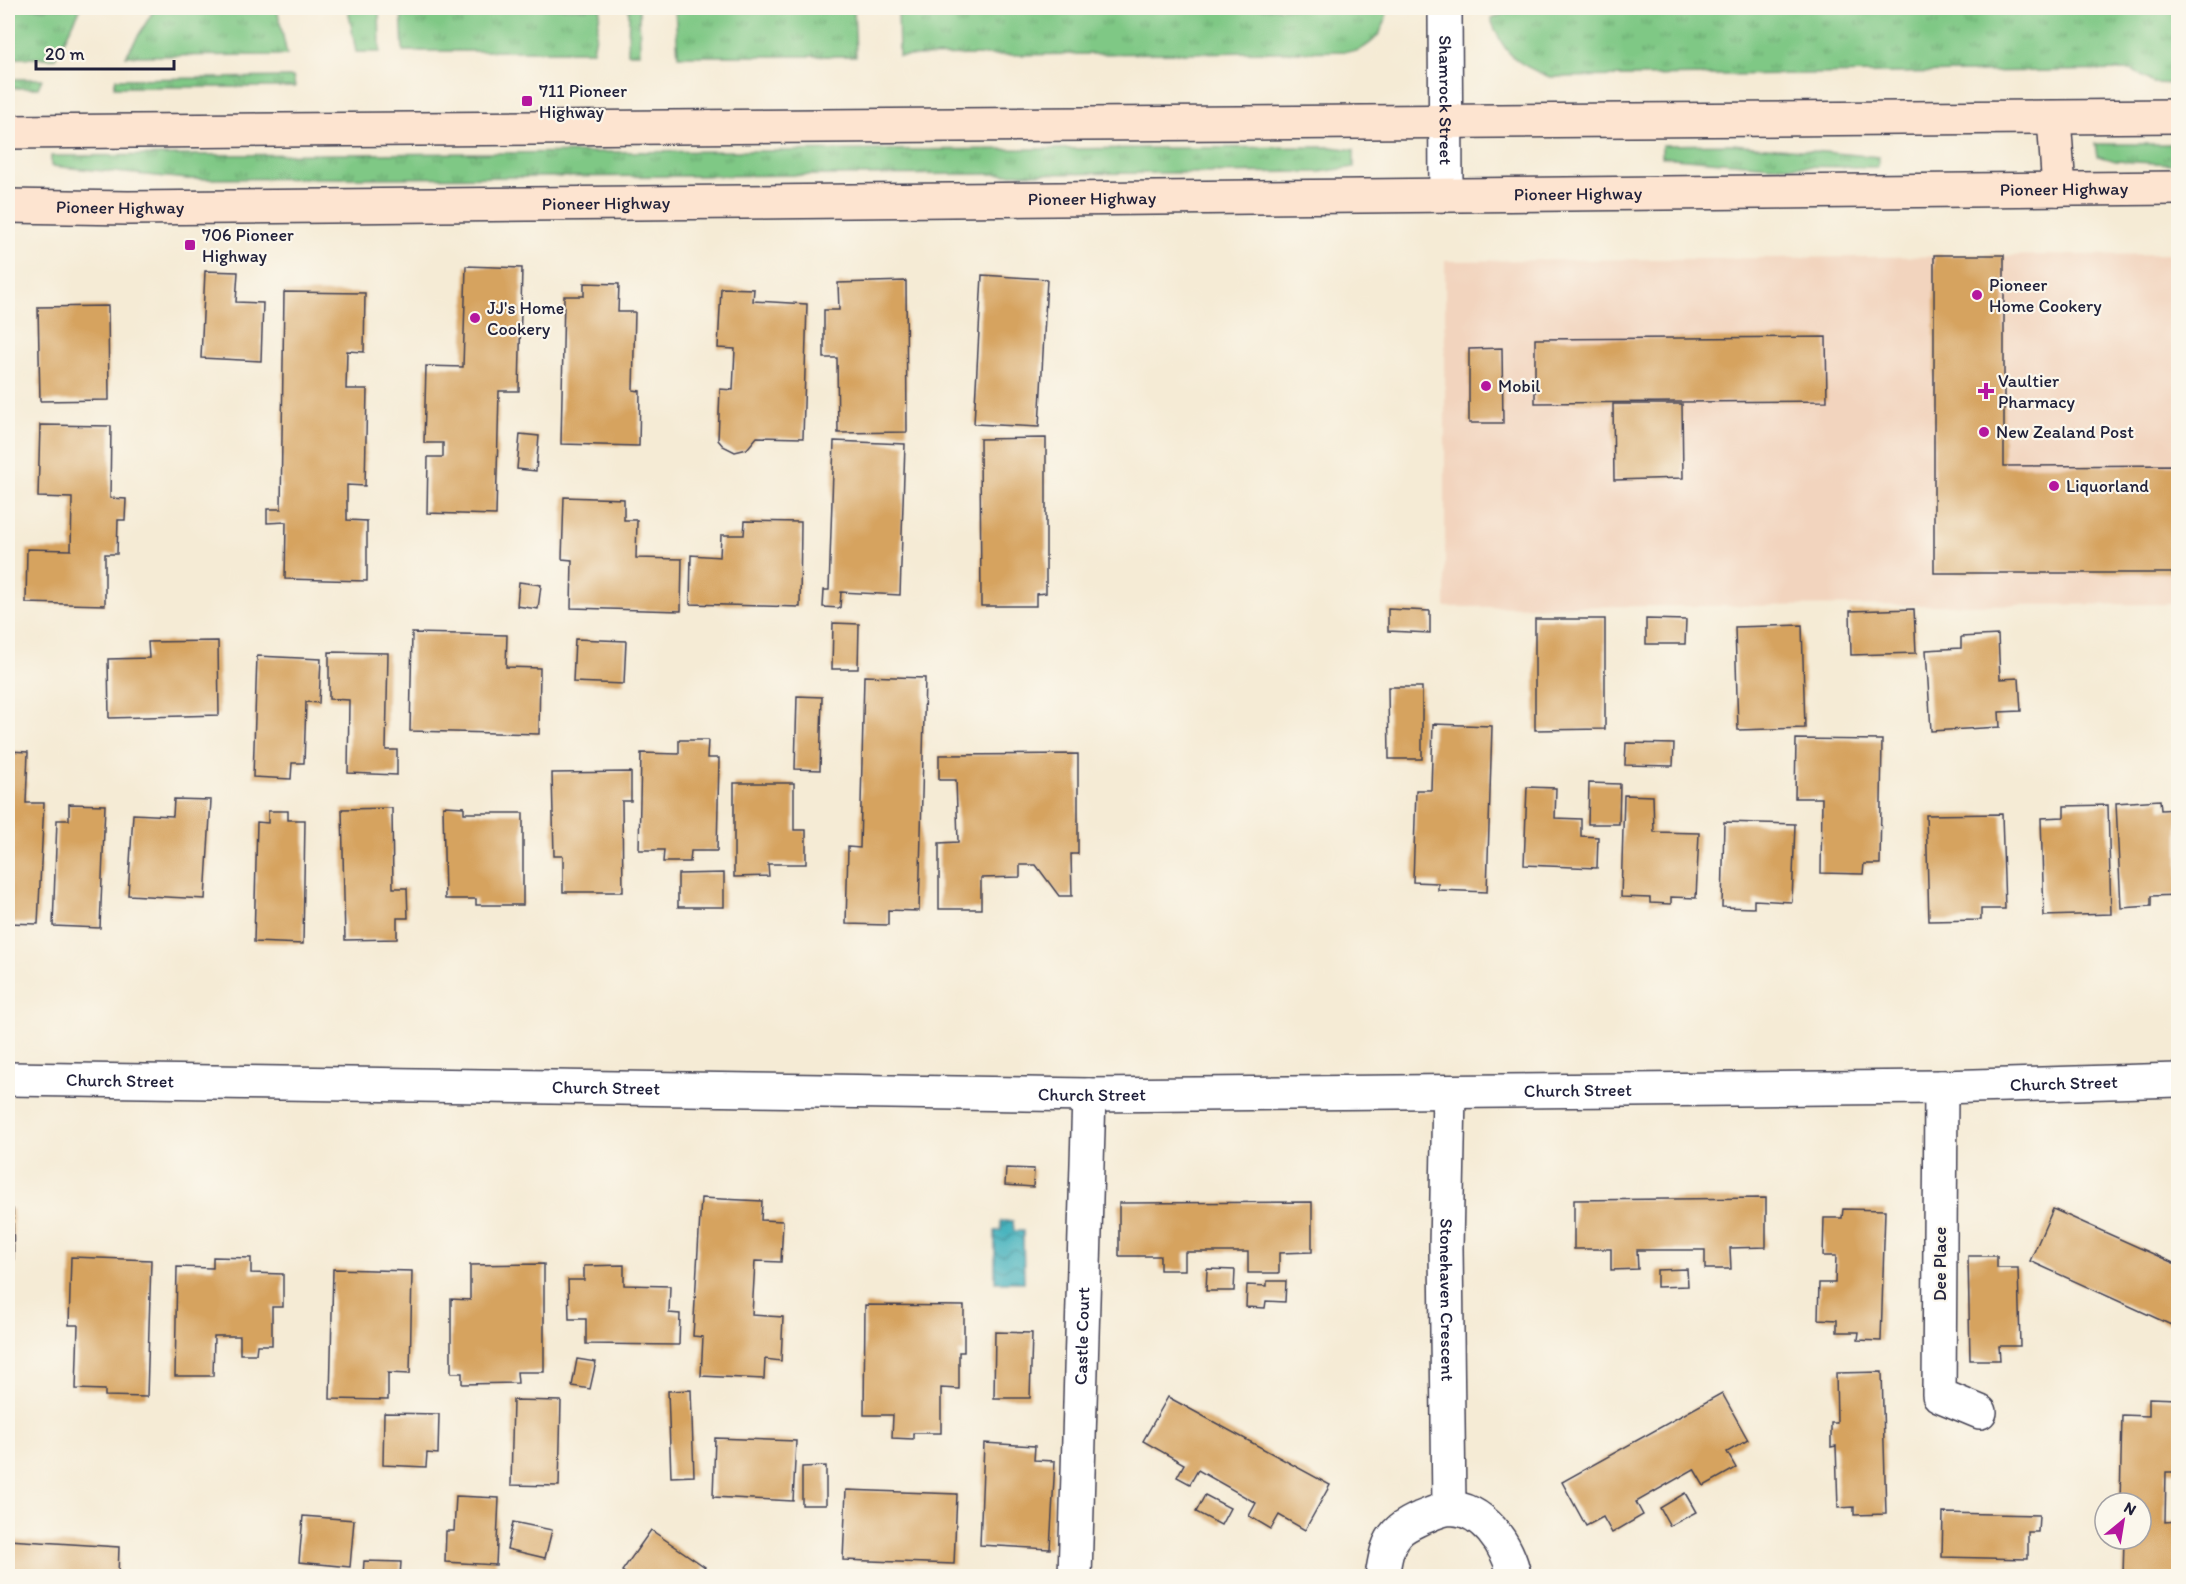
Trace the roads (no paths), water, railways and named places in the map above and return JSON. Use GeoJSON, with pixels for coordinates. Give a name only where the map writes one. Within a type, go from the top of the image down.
{"type":"FeatureCollection","features":[{"type":"Feature","properties":{"kind":"main road"},"geometry":{"type":"LineString","coordinates":[[8,132],[2178,116]]}},
{"type":"Feature","properties":{"kind":"main road"},"geometry":{"type":"LineString","coordinates":[[2054,118],[2059,189]]}},
{"type":"Feature","properties":{"kind":"main road","name":"Pioneer Highway"},"geometry":{"type":"LineString","coordinates":[[8,206],[164,207],[1446,193],[2178,188]]}},
{"type":"Feature","properties":{"kind":"street","name":"Shamrock Street"},"geometry":{"type":"LineString","coordinates":[[1445,8],[1446,193]]}},
{"type":"Feature","properties":{"kind":"street","name":"Church Street"},"geometry":{"type":"LineString","coordinates":[[8,1080],[1089,1095],[1941,1087],[2178,1080]]}},
{"type":"Feature","properties":{"kind":"street","name":"Dee Place"},"geometry":{"type":"LineString","coordinates":[[1941,1087],[1939,1395],[1980,1412]]}},
{"type":"Feature","properties":{"kind":"street","name":"Stonehaven Crescent"},"geometry":{"type":"LineString","coordinates":[[1449,1092],[1446,1248],[1449,1508]]}},
{"type":"Feature","properties":{"kind":"street","name":"Castle Court"},"geometry":{"type":"LineString","coordinates":[[1076,1576],[1089,1095]]}},
{"type":"Feature","properties":{"kind":"street"},"geometry":{"type":"LineString","coordinates":[[1382,1576],[1387,1549],[1398,1532],[1412,1522],[1449,1508],[1473,1515],[1490,1527],[1504,1545],[1514,1576]]}},
{"type":"Feature","properties":{"kind":"water"},"geometry":{"type":"Polygon","coordinates":[[[1001,1221],[1013,1221],[1014,1231],[1023,1231],[1024,1282],[995,1282],[995,1231],[1001,1230],[1001,1221]]]}},
{"type":"Feature","properties":{"kind":"place","name":"711 Pioneer Highway"},"geometry":{"type":"Point","coordinates":[527,101]}},
{"type":"Feature","properties":{"kind":"place","name":"706 Pioneer Highway"},"geometry":{"type":"Point","coordinates":[190,245]}},
{"type":"Feature","properties":{"kind":"place","name":"Pioneer Home Cookery"},"geometry":{"type":"Point","coordinates":[1977,295]}},
{"type":"Feature","properties":{"kind":"place","name":"JJ's Home Cookery"},"geometry":{"type":"Point","coordinates":[475,318]}},
{"type":"Feature","properties":{"kind":"place","name":"Mobil"},"geometry":{"type":"Point","coordinates":[1486,386]}},
{"type":"Feature","properties":{"kind":"place","name":"Vaultier Pharmacy"},"geometry":{"type":"Point","coordinates":[1986,391]}},
{"type":"Feature","properties":{"kind":"place","name":"New Zealand Post"},"geometry":{"type":"Point","coordinates":[1984,432]}},
{"type":"Feature","properties":{"kind":"place","name":"Liquorland"},"geometry":{"type":"Point","coordinates":[2054,486]}}]}
